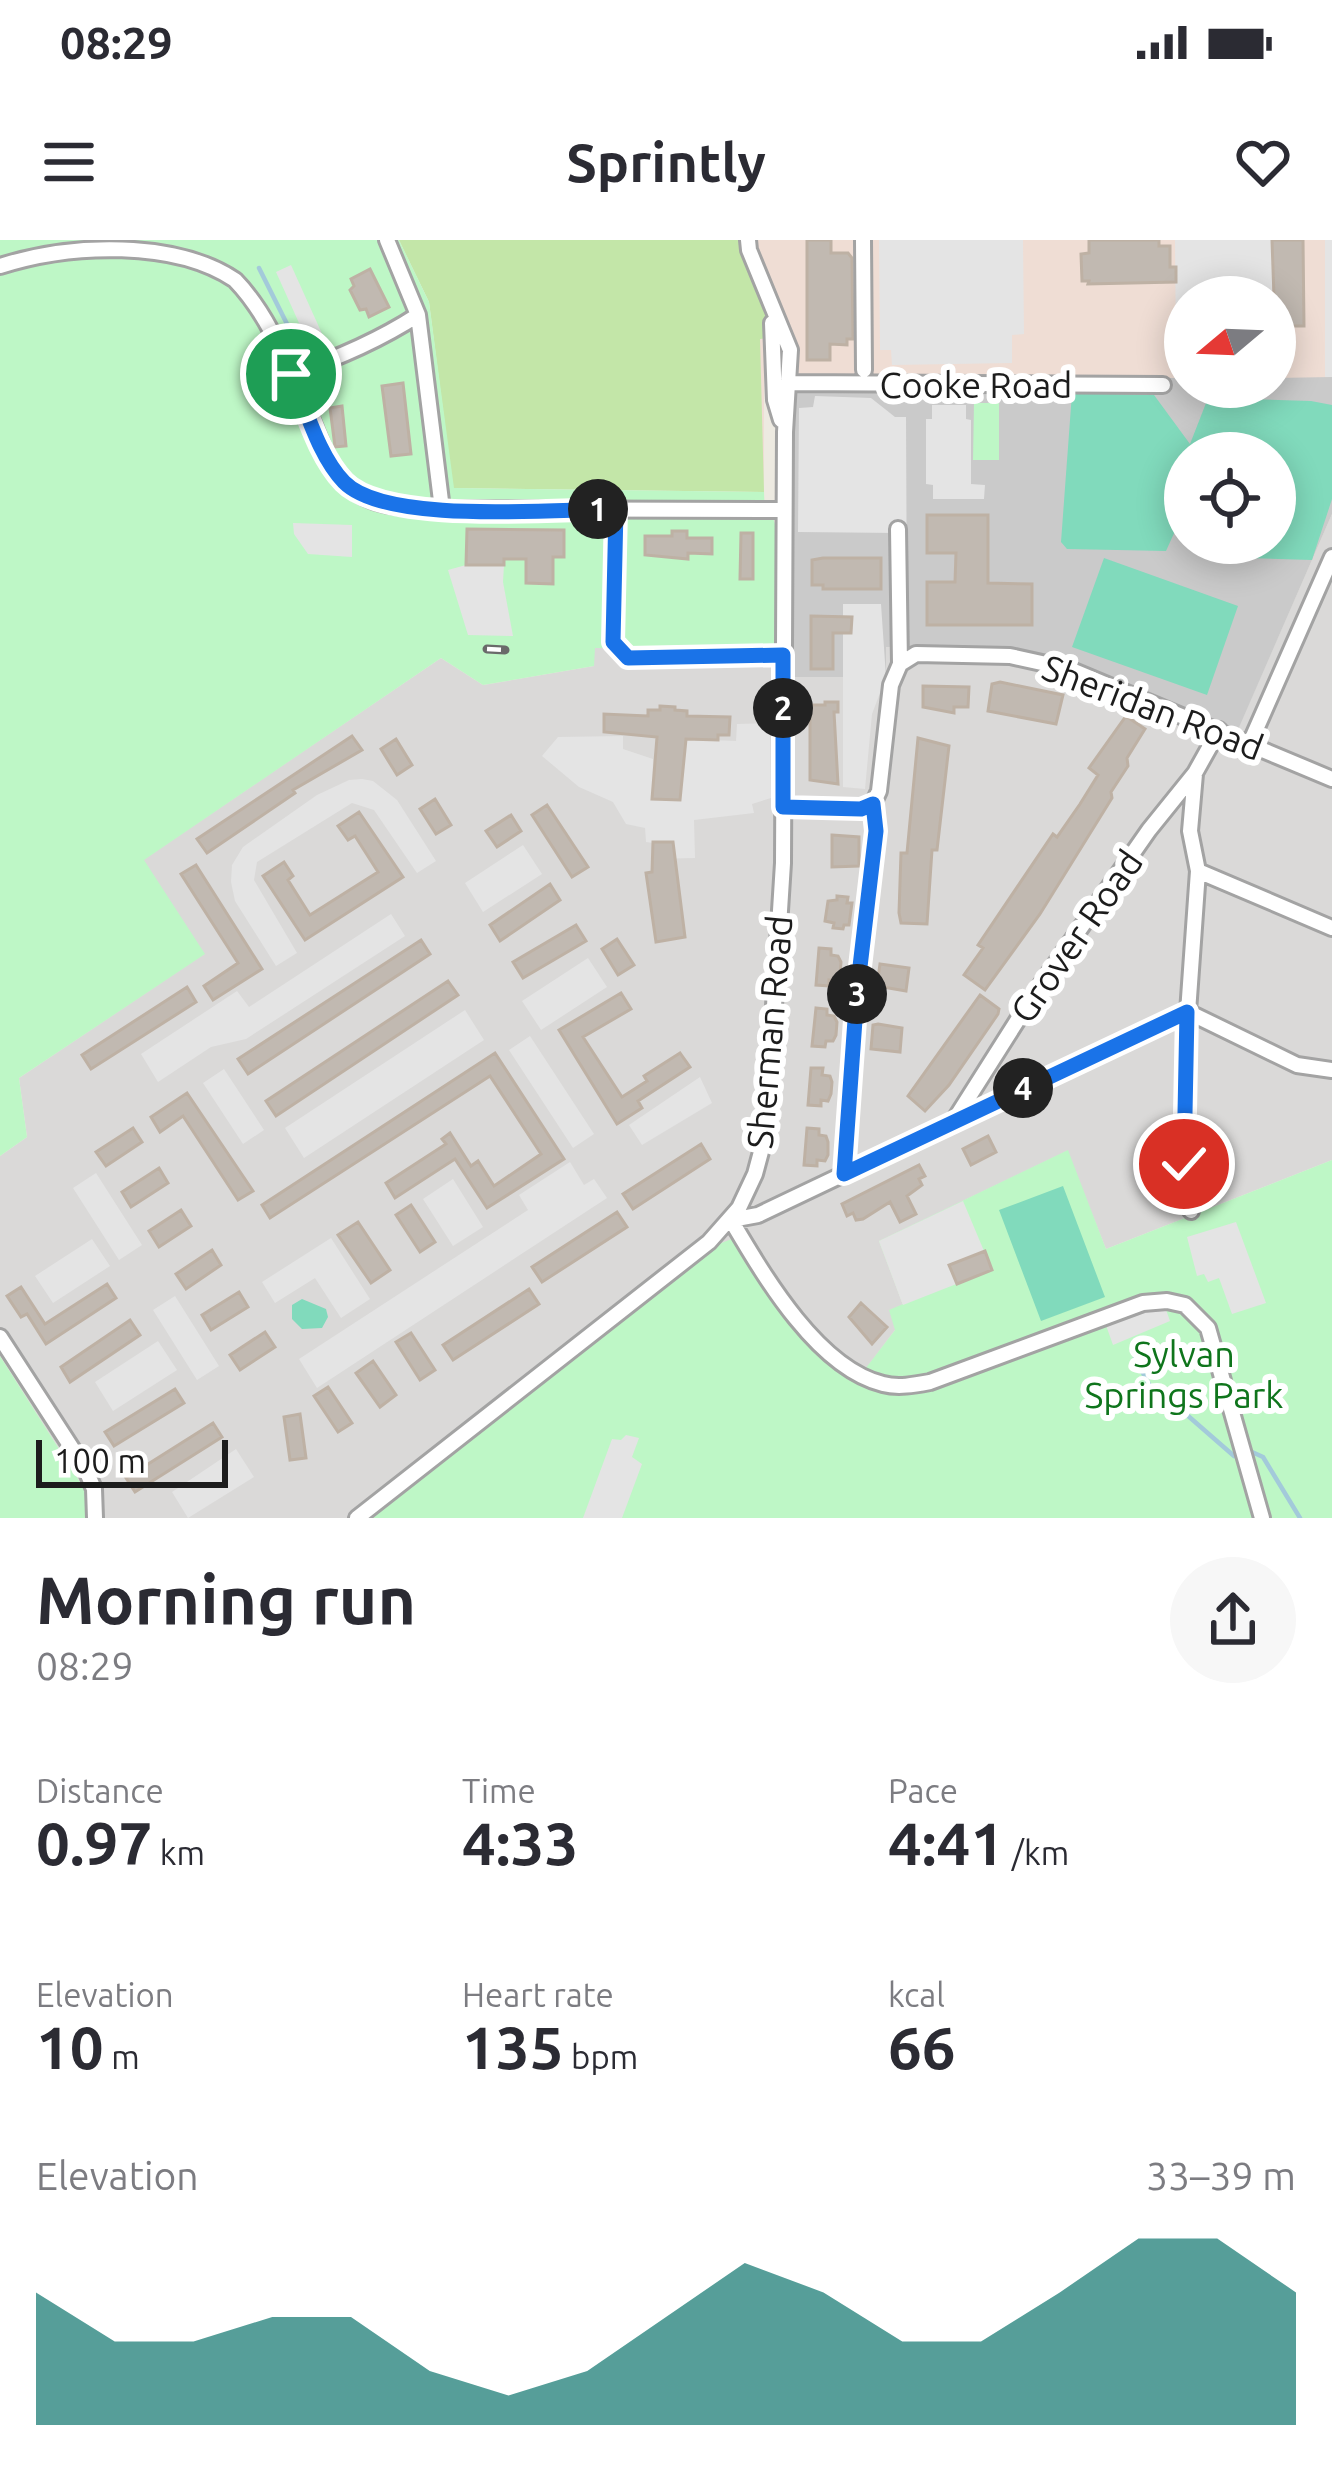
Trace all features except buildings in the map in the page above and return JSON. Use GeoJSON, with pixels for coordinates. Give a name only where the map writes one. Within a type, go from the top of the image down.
{"type":"FeatureCollection","features":[{"type":"Feature","properties":{"kind":"street"},"geometry":{"type":"LineString","coordinates":[[387,240],[418,315],[442,509]]}},
{"type":"Feature","properties":{"kind":"street"},"geometry":{"type":"LineString","coordinates":[[748,240],[790,350],[784,432]]}},
{"type":"Feature","properties":{"kind":"street"},"geometry":{"type":"LineString","coordinates":[[863,240],[864,370]]}},
{"type":"Feature","properties":{"kind":"street"},"geometry":{"type":"LineString","coordinates":[[0,266],[46,253],[118,243],[179,248],[216,265],[238,283],[260,312],[327,458],[347,485],[387,505],[784,511]]}},
{"type":"Feature","properties":{"kind":"street"},"geometry":{"type":"LineString","coordinates":[[770,306],[775,400],[784,432]]}},
{"type":"Feature","properties":{"kind":"street"},"geometry":{"type":"LineString","coordinates":[[291,374],[340,357],[418,315]]}},
{"type":"Feature","properties":{"kind":"street","name":"Cooke Road"},"geometry":{"type":"LineString","coordinates":[[788,382],[1163,385]]}},
{"type":"Feature","properties":{"kind":"street","name":"Sherman Road"},"geometry":{"type":"LineString","coordinates":[[357,1518],[688,1261],[731,1220],[754,1174],[766,1133],[783,863],[784,432]]}},
{"type":"Feature","properties":{"kind":"street"},"geometry":{"type":"LineString","coordinates":[[616,509],[613,642],[628,658],[783,655]]}},
{"type":"Feature","properties":{"kind":"street"},"geometry":{"type":"LineString","coordinates":[[844,1174],[857,992],[876,831],[873,804],[879,791],[891,685],[900,664],[898,529]]}},
{"type":"Feature","properties":{"kind":"street"},"geometry":{"type":"LineString","coordinates":[[1250,743],[1332,557]]}},
{"type":"Feature","properties":{"kind":"street","name":"Sheridan Road"},"geometry":{"type":"LineString","coordinates":[[900,664],[916,654],[1038,660],[1091,676],[1332,779]]}},
{"type":"Feature","properties":{"kind":"street","name":"Grover Road"},"geometry":{"type":"LineString","coordinates":[[953,1122],[1029,1002],[1149,830],[1195,773],[1219,730]]}},
{"type":"Feature","properties":{"kind":"street"},"geometry":{"type":"LineString","coordinates":[[1190,1211],[1184,1164],[1187,1012],[1198,871],[1190,831],[1195,773]]}},
{"type":"Feature","properties":{"kind":"street"},"geometry":{"type":"LineString","coordinates":[[783,807],[861,809],[873,804]]}},
{"type":"Feature","properties":{"kind":"street"},"geometry":{"type":"LineString","coordinates":[[1198,871],[1332,928]]}},
{"type":"Feature","properties":{"kind":"street"},"geometry":{"type":"LineString","coordinates":[[1187,1012],[758,1215],[731,1220],[797,1319],[860,1376],[884,1384],[904,1387],[930,1382],[1115,1312],[1163,1301],[1184,1305],[1208,1328],[1262,1518]]}},
{"type":"Feature","properties":{"kind":"street"},"geometry":{"type":"LineString","coordinates":[[1187,1012],[1297,1065],[1332,1070]]}},
{"type":"Feature","properties":{"kind":"street"},"geometry":{"type":"LineString","coordinates":[[0,1337],[86,1470],[94,1489],[95,1518]]}},
{"type":"Feature","properties":{"kind":"shaded area"},"geometry":{"type":"Polygon","coordinates":[[[399,240],[1332,240],[1332,377],[1296,378],[1296,276],[1164,276],[1164,378],[764,377],[764,492],[416,276],[399,240]]]}},
{"type":"Feature","properties":{"kind":"shaded area"},"geometry":{"type":"Polygon","coordinates":[[[879,240],[1023,240],[1024,334],[1012,335],[1012,363],[892,365],[891,350],[880,350],[879,240]]]}},
{"type":"Feature","properties":{"kind":"shaded area"},"geometry":{"type":"Polygon","coordinates":[[[1175,240],[1272,240],[1272,276],[1175,276],[1175,240]]]}},
{"type":"Feature","properties":{"kind":"shaded area"},"geometry":{"type":"Polygon","coordinates":[[[1325,240],[1332,240],[1332,377],[1325,377],[1325,240]]]}},
{"type":"Feature","properties":{"kind":"shaded area"},"geometry":{"type":"Polygon","coordinates":[[[291,265],[328,347],[313,354],[276,272],[291,265]]]}},
{"type":"Feature","properties":{"kind":"shaded area"},"geometry":{"type":"Polygon","coordinates":[[[794,377],[1164,377],[1164,408],[1296,408],[1296,377],[1332,377],[1332,514],[1237,732],[1091,669],[1026,653],[886,647],[886,677],[790,677],[794,377]]]}},
{"type":"Feature","properties":{"kind":"shaded area"},"geometry":{"type":"Polygon","coordinates":[[[815,396],[871,398],[895,417],[906,417],[907,629],[899,630],[898,533],[798,532],[799,408],[813,407],[815,396]]]}},
{"type":"Feature","properties":{"kind":"shaded area"},"geometry":{"type":"Polygon","coordinates":[[[932,405],[966,405],[966,419],[971,420],[971,484],[985,485],[984,499],[933,499],[933,485],[926,484],[926,419],[932,419],[932,405]]]}},
{"type":"Feature","properties":{"kind":"shaded area"},"geometry":{"type":"Polygon","coordinates":[[[1332,514],[1332,1160],[1106,1249],[1067,1151],[879,1241],[903,1305],[895,1330],[859,1378],[719,1244],[372,1518],[87,1518],[88,1497],[80,1482],[0,1356],[0,1156],[27,1137],[19,1078],[204,954],[143,860],[441,658],[483,685],[594,666],[594,648],[775,649],[885,677],[885,647],[1026,653],[1091,669],[1237,731],[1332,514]]]}},
{"type":"Feature","properties":{"kind":"shaded area"},"geometry":{"type":"Polygon","coordinates":[[[293,523],[352,525],[352,557],[308,554],[294,534],[293,523]]]}},
{"type":"Feature","properties":{"kind":"shaded area"},"geometry":{"type":"Polygon","coordinates":[[[504,565],[513,636],[468,635],[448,570],[504,565]]]}},
{"type":"Feature","properties":{"kind":"shaded area"},"geometry":{"type":"Polygon","coordinates":[[[843,604],[881,604],[886,677],[872,714],[865,789],[843,787],[843,604]]]}},
{"type":"Feature","properties":{"kind":"shaded area"},"geometry":{"type":"Polygon","coordinates":[[[770,723],[771,798],[752,804],[754,813],[694,820],[695,858],[653,859],[653,843],[646,842],[645,828],[626,824],[613,802],[579,787],[542,756],[558,737],[623,736],[623,749],[653,759],[652,799],[680,800],[686,739],[736,741],[737,724],[770,723]]]}},
{"type":"Feature","properties":{"kind":"shaded area"},"geometry":{"type":"Polygon","coordinates":[[[362,779],[373,781],[397,800],[436,861],[417,873],[374,810],[352,803],[257,862],[254,880],[297,953],[276,966],[235,901],[232,865],[243,847],[317,795],[362,779]]]}},
{"type":"Feature","properties":{"kind":"shaded area"},"geometry":{"type":"Polygon","coordinates":[[[523,845],[542,874],[483,912],[465,883],[523,845]]]}},
{"type":"Feature","properties":{"kind":"shaded area"},"geometry":{"type":"Polygon","coordinates":[[[391,914],[405,936],[246,1039],[211,1047],[158,1082],[141,1054],[237,991],[249,1007],[391,914]]]}},
{"type":"Feature","properties":{"kind":"shaded area"},"geometry":{"type":"Polygon","coordinates":[[[588,958],[607,987],[541,1030],[522,1001],[588,958]]]}},
{"type":"Feature","properties":{"kind":"shaded area"},"geometry":{"type":"Polygon","coordinates":[[[465,1010],[484,1040],[304,1158],[285,1128],[465,1010]]]}},
{"type":"Feature","properties":{"kind":"shaded area"},"geometry":{"type":"Polygon","coordinates":[[[530,1036],[594,1134],[573,1148],[509,1050],[530,1036]]]}},
{"type":"Feature","properties":{"kind":"shaded area"},"geometry":{"type":"Polygon","coordinates":[[[224,1069],[264,1130],[243,1144],[203,1083],[224,1069]]]}},
{"type":"Feature","properties":{"kind":"shaded area"},"geometry":{"type":"Polygon","coordinates":[[[700,1077],[712,1103],[642,1145],[629,1125],[700,1077]]]}},
{"type":"Feature","properties":{"kind":"shaded area"},"geometry":{"type":"Polygon","coordinates":[[[570,1162],[584,1185],[594,1179],[607,1198],[317,1388],[299,1359],[528,1210],[519,1195],[570,1162]]]}},
{"type":"Feature","properties":{"kind":"shaded area"},"geometry":{"type":"Polygon","coordinates":[[[96,1173],[142,1245],[119,1260],[73,1188],[96,1173]]]}},
{"type":"Feature","properties":{"kind":"shaded area"},"geometry":{"type":"Polygon","coordinates":[[[453,1179],[483,1227],[453,1246],[423,1199],[453,1179]]]}},
{"type":"Feature","properties":{"kind":"shaded area"},"geometry":{"type":"Polygon","coordinates":[[[963,1201],[992,1270],[903,1305],[879,1241],[963,1201]]]}},
{"type":"Feature","properties":{"kind":"shaded area"},"geometry":{"type":"Polygon","coordinates":[[[1236,1222],[1266,1303],[1232,1314],[1219,1278],[1208,1282],[1204,1274],[1197,1276],[1187,1237],[1236,1222]]]}},
{"type":"Feature","properties":{"kind":"shaded area"},"geometry":{"type":"Polygon","coordinates":[[[331,1238],[370,1299],[341,1318],[315,1278],[275,1303],[262,1282],[331,1238]]]}},
{"type":"Feature","properties":{"kind":"shaded area"},"geometry":{"type":"Polygon","coordinates":[[[92,1239],[110,1266],[53,1303],[35,1276],[92,1239]]]}},
{"type":"Feature","properties":{"kind":"shaded area"},"geometry":{"type":"Polygon","coordinates":[[[175,1296],[219,1366],[197,1380],[153,1310],[175,1296]]]}},
{"type":"Feature","properties":{"kind":"shaded area"},"geometry":{"type":"Polygon","coordinates":[[[1163,1301],[1170,1321],[1113,1345],[1103,1317],[1163,1301]]]}},
{"type":"Feature","properties":{"kind":"shaded area"},"geometry":{"type":"Polygon","coordinates":[[[158,1341],[177,1370],[113,1411],[95,1382],[158,1341]]]}},
{"type":"Feature","properties":{"kind":"shaded area"},"geometry":{"type":"Polygon","coordinates":[[[639,1438],[632,1457],[642,1464],[622,1518],[583,1518],[612,1439],[639,1438]]]}},
{"type":"Feature","properties":{"kind":"shaded area"},"geometry":{"type":"Polygon","coordinates":[[[236,1449],[254,1477],[188,1518],[172,1492],[236,1449]]]}},
{"type":"Feature","properties":{"kind":"green space"},"geometry":{"type":"Polygon","coordinates":[[[0,240],[399,240],[429,302],[454,488],[764,492],[765,516],[775,524],[775,649],[595,648],[594,666],[483,685],[441,658],[144,860],[205,954],[19,1078],[27,1137],[0,1156],[0,240]]]}},
{"type":"Feature","properties":{"kind":"green space"},"geometry":{"type":"Polygon","coordinates":[[[399,240],[741,240],[766,312],[769,338],[760,339],[764,492],[453,488],[429,302],[399,240]]]}},
{"type":"Feature","properties":{"kind":"green space"},"geometry":{"type":"Polygon","coordinates":[[[1072,393],[1154,395],[1181,432],[1164,432],[1164,551],[1067,549],[1061,542],[1072,393]]]}},
{"type":"Feature","properties":{"kind":"green space"},"geometry":{"type":"Polygon","coordinates":[[[1296,401],[1332,405],[1332,499],[1312,560],[1296,560],[1296,432],[1195,432],[1204,408],[1296,408],[1296,401]]]}},
{"type":"Feature","properties":{"kind":"green space"},"geometry":{"type":"Polygon","coordinates":[[[974,403],[999,403],[999,460],[973,460],[974,403]]]}},
{"type":"Feature","properties":{"kind":"green space"},"geometry":{"type":"Polygon","coordinates":[[[1104,558],[1238,606],[1207,695],[1072,647],[1104,558]]]}},
{"type":"Feature","properties":{"kind":"green space","name":"Sylvan Springs Park"},"geometry":{"type":"Polygon","coordinates":[[[1068,1150],[1106,1249],[1332,1160],[1332,1518],[372,1518],[719,1244],[734,1238],[859,1377],[895,1330],[889,1310],[903,1304],[879,1241],[1068,1150]]]}},
{"type":"Feature","properties":{"kind":"green space"},"geometry":{"type":"Polygon","coordinates":[[[1063,1186],[1105,1297],[1041,1321],[999,1210],[1063,1186]]]}},
{"type":"Feature","properties":{"kind":"green space"},"geometry":{"type":"Polygon","coordinates":[[[302,1299],[326,1309],[328,1317],[322,1328],[302,1329],[292,1319],[292,1305],[302,1299]]]}},
{"type":"Feature","properties":{"kind":"green space"},"geometry":{"type":"Polygon","coordinates":[[[0,1356],[80,1482],[88,1497],[87,1518],[0,1518],[0,1356]]]}},
{"type":"Feature","properties":{"kind":"waterway"},"geometry":{"type":"LineString","coordinates":[[259,268],[301,352]]}},
{"type":"Feature","properties":{"kind":"waterway"},"geometry":{"type":"LineString","coordinates":[[1135,1358],[1152,1390],[1234,1456]]}},
{"type":"Feature","properties":{"kind":"waterway"},"geometry":{"type":"LineString","coordinates":[[1252,1452],[1263,1457],[1300,1518]]}},
{"type":"Feature","properties":{"kind":"railway"},"geometry":{"type":"LineString","coordinates":[[487,649],[505,650]]}},
{"type":"Feature","properties":{"kind":"route"},"geometry":{"type":"LineString","coordinates":[[291,374],[327,458],[347,485],[370,500],[418,509],[616,509],[613,642],[628,658],[783,655],[783,807],[861,809],[873,804],[876,831],[857,992],[844,1174],[1187,1012],[1184,1164]]}}]}
